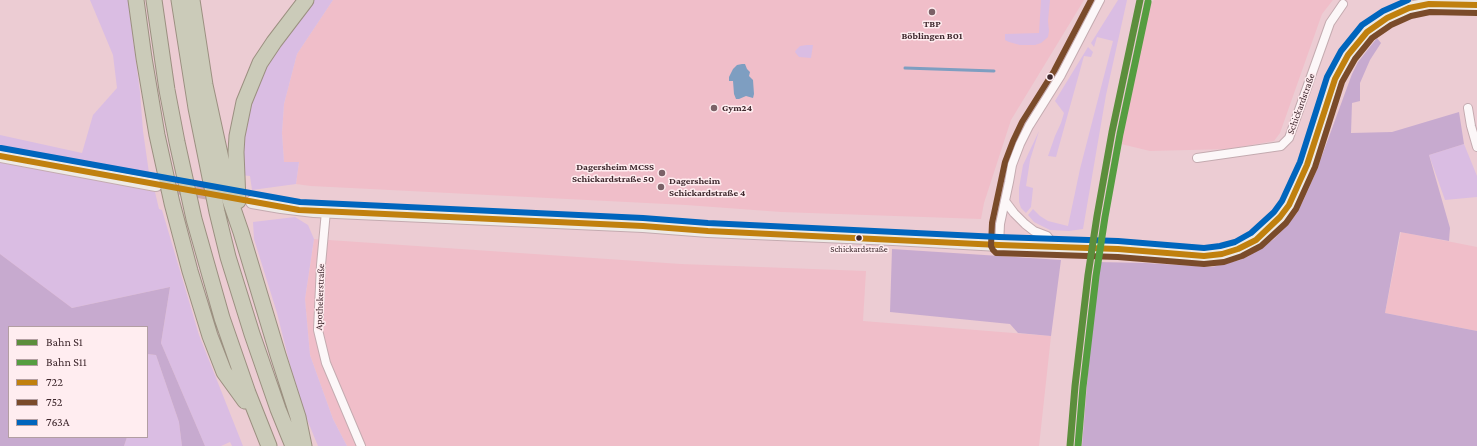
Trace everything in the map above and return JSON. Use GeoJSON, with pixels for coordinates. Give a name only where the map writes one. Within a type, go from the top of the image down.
{"type":"FeatureCollection","features":[{"type":"Feature","properties":{"kind":"highway"},"geometry":{"type":"LineString","coordinates":[[136,0],[157,135],[170,196],[190,271],[210,336],[224,372],[257,418]]}},
{"type":"Feature","properties":{"kind":"highway"},"geometry":{"type":"LineString","coordinates":[[154,0],[168,97],[194,219],[222,318],[268,446]]}},
{"type":"Feature","properties":{"kind":"highway"},"geometry":{"type":"LineString","coordinates":[[179,0],[196,108],[217,212],[228,257],[252,334],[278,409],[293,446]]}},
{"type":"Feature","properties":{"kind":"highway"},"geometry":{"type":"LineString","coordinates":[[192,0],[205,85],[230,200],[298,417],[304,446]]}},
{"type":"Feature","properties":{"kind":"highway"},"geometry":{"type":"LineString","coordinates":[[241,232],[237,188],[236,152],[244,102],[254,75],[267,52],[306,0]]}},
{"type":"Feature","properties":{"kind":"street"},"geometry":{"type":"LineString","coordinates":[[999,245],[1000,224],[1012,165],[1020,144],[1029,126],[1061,75],[1100,0]]}},
{"type":"Feature","properties":{"kind":"street","name":"Schickardstraße"},"geometry":{"type":"LineString","coordinates":[[1197,158],[1281,146],[1290,138],[1330,24],[1343,4]]}},
{"type":"Feature","properties":{"kind":"street"},"geometry":{"type":"LineString","coordinates":[[252,202],[300,210],[1057,248],[1118,249],[1204,256],[1222,254],[1233,251],[1256,240],[1280,217],[1289,205],[1308,165],[1335,79],[1348,55],[1367,32],[1387,18],[1409,8],[1429,4],[1477,5]]}},
{"type":"Feature","properties":{"kind":"street"},"geometry":{"type":"LineString","coordinates":[[1468,108],[1477,147]]}},
{"type":"Feature","properties":{"kind":"street"},"geometry":{"type":"LineString","coordinates":[[0,156],[156,184]]}},
{"type":"Feature","properties":{"kind":"street"},"geometry":{"type":"LineString","coordinates":[[1005,201],[1025,224],[1034,231],[1047,236],[1057,248]]}},
{"type":"Feature","properties":{"kind":"street","name":"Apothekerstraße"},"geometry":{"type":"LineString","coordinates":[[326,211],[321,264],[318,330],[326,362],[361,446]]}},
{"type":"Feature","properties":{"kind":"shaded area"},"geometry":{"type":"Polygon","coordinates":[[[90,0],[128,0],[149,173],[0,147],[0,135],[82,153],[93,115],[117,88],[113,55],[90,0]]]}},
{"type":"Feature","properties":{"kind":"shaded area"},"geometry":{"type":"Polygon","coordinates":[[[311,0],[333,0],[297,54],[284,104],[282,133],[284,162],[299,162],[296,184],[252,190],[250,176],[240,175],[242,124],[268,56],[311,0]]]}},
{"type":"Feature","properties":{"kind":"shaded area"},"geometry":{"type":"Polygon","coordinates":[[[333,0],[1084,0],[1011,120],[984,203],[981,219],[781,212],[686,205],[296,184],[299,162],[284,162],[282,133],[284,104],[297,54],[333,0]]]}},
{"type":"Feature","properties":{"kind":"shaded area"},"geometry":{"type":"Polygon","coordinates":[[[1041,0],[1050,0],[1048,37],[1041,43],[1035,45],[1020,45],[1005,40],[1005,34],[1039,33],[1041,0]]]}},
{"type":"Feature","properties":{"kind":"shaded area"},"geometry":{"type":"Polygon","coordinates":[[[1118,0],[1127,0],[1106,95],[1083,229],[1069,231],[1050,230],[1034,222],[1028,215],[1033,209],[1048,221],[1068,226],[1080,169],[1113,41],[1097,37],[1094,47],[1091,43],[1118,0]]]}},
{"type":"Feature","properties":{"kind":"shaded area"},"geometry":{"type":"Polygon","coordinates":[[[1154,0],[1333,0],[1322,14],[1280,133],[1274,141],[1228,149],[1150,151],[1121,144],[1150,4],[1154,0]]]}},
{"type":"Feature","properties":{"kind":"shaded area"},"geometry":{"type":"Polygon","coordinates":[[[1377,38],[1381,43],[1370,60],[1360,83],[1360,101],[1352,103],[1351,133],[1392,132],[1459,112],[1464,144],[1429,155],[1450,228],[1449,241],[1400,232],[1385,313],[1477,331],[1477,446],[1082,446],[1097,262],[1212,267],[1240,260],[1249,256],[1274,239],[1297,213],[1316,172],[1352,74],[1358,62],[1377,38]]]}},
{"type":"Feature","properties":{"kind":"shaded area"},"geometry":{"type":"Polygon","coordinates":[[[813,45],[811,58],[799,57],[795,52],[796,50],[800,46],[813,45]]]}},
{"type":"Feature","properties":{"kind":"shaded area"},"geometry":{"type":"Polygon","coordinates":[[[1088,47],[1093,52],[1091,57],[1084,56],[1056,157],[1048,156],[1064,113],[1055,101],[1088,47]]]}},
{"type":"Feature","properties":{"kind":"shaded area"},"geometry":{"type":"Polygon","coordinates":[[[1039,131],[1030,160],[1026,186],[1033,188],[1031,207],[1026,213],[1021,208],[1019,202],[1019,188],[1023,165],[1039,131]]]}},
{"type":"Feature","properties":{"kind":"shaded area"},"geometry":{"type":"Polygon","coordinates":[[[1464,144],[1477,176],[1477,197],[1445,200],[1429,155],[1464,144]]]}},
{"type":"Feature","properties":{"kind":"shaded area"},"geometry":{"type":"Polygon","coordinates":[[[0,159],[155,192],[159,209],[162,210],[199,335],[243,446],[232,446],[230,442],[221,446],[205,446],[161,343],[170,287],[72,308],[0,254],[0,159]]]}},
{"type":"Feature","properties":{"kind":"shaded area"},"geometry":{"type":"Polygon","coordinates":[[[295,217],[308,225],[314,239],[305,299],[310,355],[333,419],[347,446],[318,446],[306,417],[290,365],[277,313],[254,239],[253,222],[295,217]]]}},
{"type":"Feature","properties":{"kind":"shaded area"},"geometry":{"type":"Polygon","coordinates":[[[1401,232],[1477,247],[1477,331],[1385,313],[1401,232]]]}},
{"type":"Feature","properties":{"kind":"shaded area"},"geometry":{"type":"Polygon","coordinates":[[[314,239],[681,264],[866,271],[863,321],[1051,336],[1039,446],[347,446],[333,419],[310,355],[305,299],[314,239]]]}},
{"type":"Feature","properties":{"kind":"shaded area"},"geometry":{"type":"Polygon","coordinates":[[[892,249],[1061,260],[1051,336],[1018,333],[1010,324],[890,312],[892,249]]]}},
{"type":"Feature","properties":{"kind":"shaded area"},"geometry":{"type":"Polygon","coordinates":[[[0,254],[72,308],[170,287],[161,343],[205,446],[182,446],[179,422],[156,355],[148,354],[148,326],[8,326],[8,438],[127,438],[124,446],[0,446],[0,254]]]}},
{"type":"Feature","properties":{"kind":"shaded area"},"geometry":{"type":"Polygon","coordinates":[[[148,354],[156,355],[179,422],[182,446],[124,446],[127,438],[148,438],[148,354]]]}},
{"type":"Feature","properties":{"kind":"water"},"geometry":{"type":"Polygon","coordinates":[[[745,64],[750,72],[749,76],[753,80],[753,98],[746,96],[736,99],[733,81],[729,81],[729,77],[733,69],[737,65],[745,64]]]}},
{"type":"Feature","properties":{"kind":"waterway"},"geometry":{"type":"LineString","coordinates":[[905,68],[994,71]]}},
{"type":"Feature","properties":{"kind":"tunnel"},"geometry":{"type":"LineString","coordinates":[[160,185],[252,202]]}},
{"type":"Feature","properties":{"kind":"rail line","name":"S1"},"geometry":{"type":"LineString","coordinates":[[1070,446],[1075,386],[1088,275],[1097,216],[1112,132],[1140,0]]}},
{"type":"Feature","properties":{"kind":"rail line","name":"S11"},"geometry":{"type":"LineString","coordinates":[[1078,446],[1083,387],[1096,276],[1105,217],[1120,134],[1148,2]]}},
{"type":"Feature","properties":{"kind":"transit line","name":"752"},"geometry":{"type":"LineString","coordinates":[[1091,0],[1054,71],[1022,122],[1005,162],[992,223],[991,246],[996,253],[1118,257],[1204,264],[1224,262],[1242,256],[1261,246],[1286,223],[1296,209],[1315,167],[1342,82],[1355,59],[1372,38],[1391,25],[1411,16],[1430,12],[1477,13]]}},
{"type":"Feature","properties":{"kind":"transit line","name":"763A"},"geometry":{"type":"LineString","coordinates":[[1,148],[300,202],[999,237],[1118,241],[1204,248],[1235,242],[1251,233],[1274,212],[1282,201],[1300,162],[1327,77],[1341,51],[1362,25],[1383,11],[1408,0]]}},
{"type":"Feature","properties":{"kind":"transit line","name":"722"},"geometry":{"type":"LineString","coordinates":[[0,156],[299,210],[999,245],[1118,249],[1204,256],[1222,254],[1238,249],[1256,240],[1280,217],[1289,205],[1307,165],[1335,79],[1348,55],[1367,32],[1387,18],[1409,8],[1429,4],[1477,5]]}},
{"type":"Feature","properties":{"kind":"place","name":"TBP Böblingen B01"},"geometry":{"type":"Point","coordinates":[932,12]}},
{"type":"Feature","properties":{"kind":"place","name":"Gym24"},"geometry":{"type":"Point","coordinates":[714,108]}},
{"type":"Feature","properties":{"kind":"place","name":"Dagersheim MCSS Schickardstraße 50"},"geometry":{"type":"Point","coordinates":[662,173]}},
{"type":"Feature","properties":{"kind":"place","name":"Dagersheim Schickardstraße 4"},"geometry":{"type":"Point","coordinates":[661,187]}},
{"type":"Feature","properties":{"kind":"place","name":"Schickardstraße"},"geometry":{"type":"Point","coordinates":[859,238]}}]}
